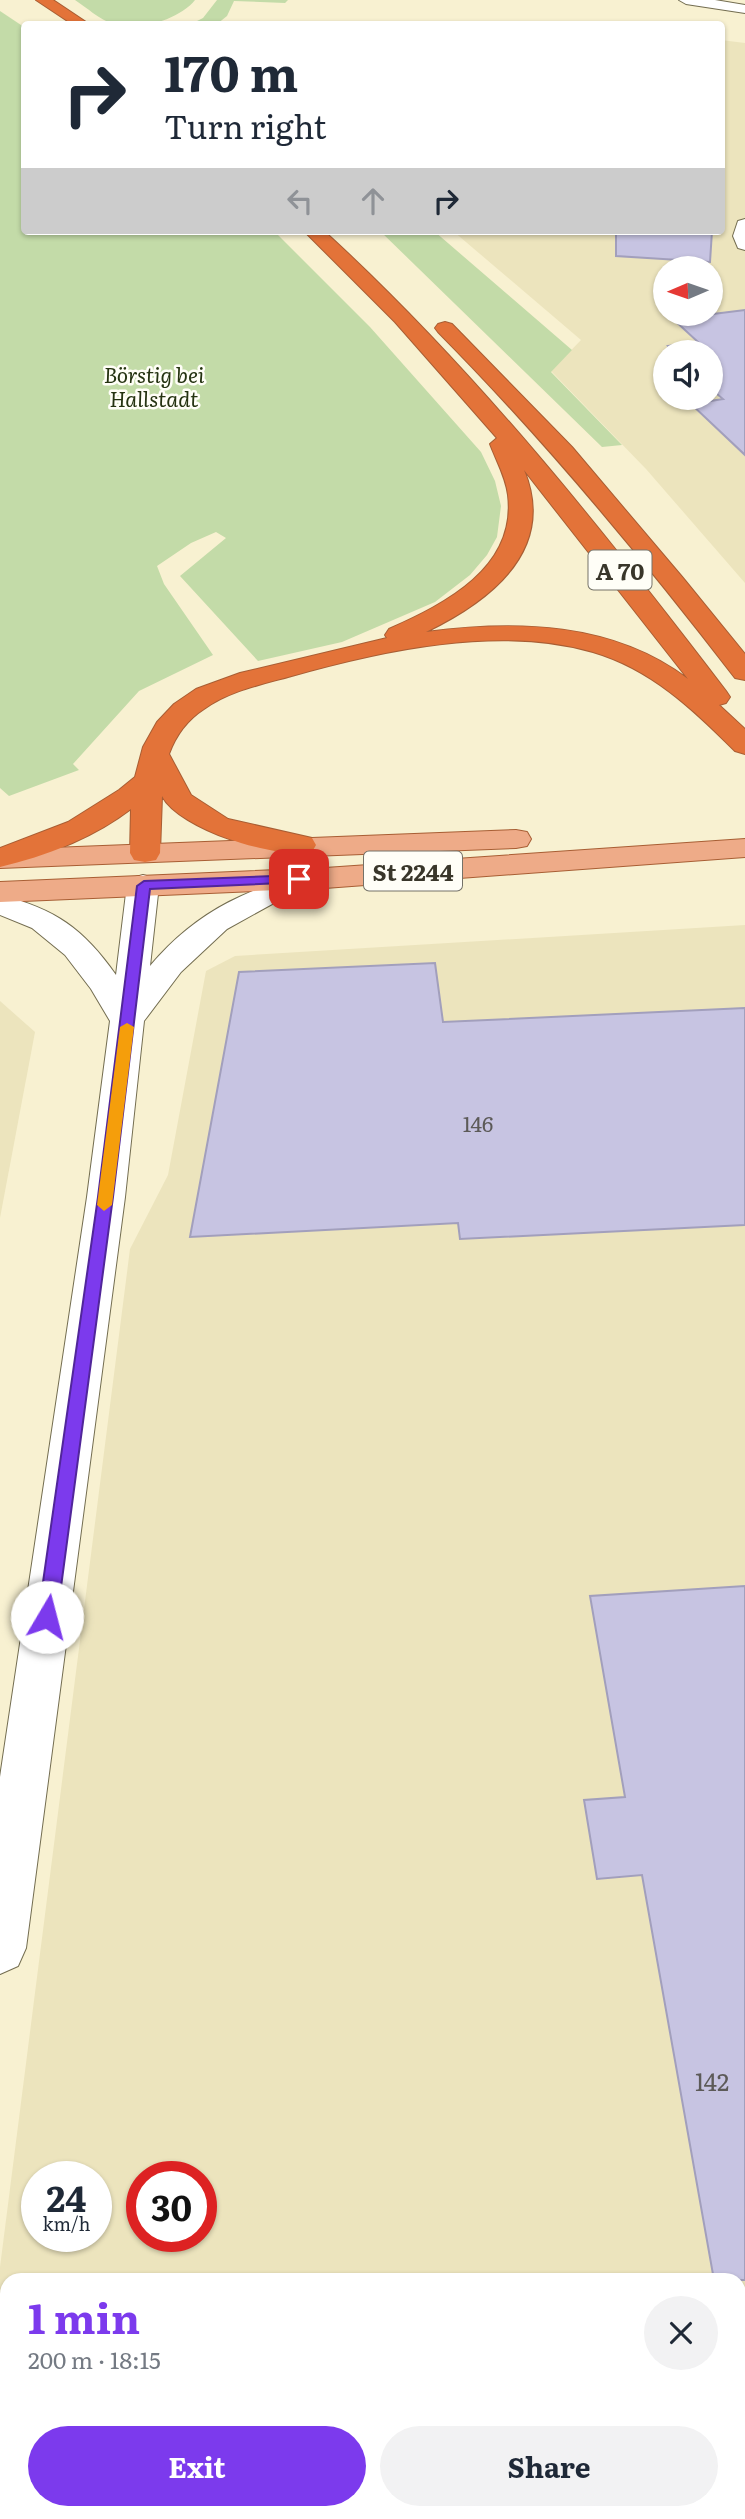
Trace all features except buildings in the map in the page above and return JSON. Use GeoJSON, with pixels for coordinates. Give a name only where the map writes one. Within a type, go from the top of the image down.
{"type":"FeatureCollection","features":[{"type":"Feature","properties":{"kind":"highway"},"geometry":{"type":"LineString","coordinates":[[43,0],[77,21]]}},
{"type":"Feature","properties":{"kind":"highway","name":"A 70"},"geometry":{"type":"LineString","coordinates":[[317,235],[418,336],[488,412],[638,592],[745,735]]}},
{"type":"Feature","properties":{"kind":"highway","name":"A 70"},"geometry":{"type":"LineString","coordinates":[[428,312],[547,434],[662,566],[745,672]]}},
{"type":"Feature","properties":{"kind":"highway"},"geometry":{"type":"LineString","coordinates":[[340,656],[433,620],[475,592],[495,574],[507,558],[519,528],[521,496],[488,412]]}},
{"type":"Feature","properties":{"kind":"highway"},"geometry":{"type":"LineString","coordinates":[[145,853],[152,769],[164,733],[177,717],[197,700],[218,689],[340,656],[484,634],[541,635],[594,643],[642,660],[671,678],[745,745]]}},
{"type":"Feature","properties":{"kind":"highway"},"geometry":{"type":"LineString","coordinates":[[152,769],[179,800],[217,825],[241,833],[301,845]]}},
{"type":"Feature","properties":{"kind":"highway"},"geometry":{"type":"LineString","coordinates":[[0,858],[74,832],[117,808],[152,769]]}},
{"type":"Feature","properties":{"kind":"main road","name":"St 2244"},"geometry":{"type":"LineString","coordinates":[[0,892],[326,878],[678,843],[745,829]]}},
{"type":"Feature","properties":{"kind":"main road","name":"St 2244"},"geometry":{"type":"LineString","coordinates":[[0,858],[301,845],[678,843],[745,848]]}},
{"type":"Feature","properties":{"kind":"main road"},"geometry":{"type":"LineString","coordinates":[[144,886],[145,853]]}},
{"type":"Feature","properties":{"kind":"street"},"geometry":{"type":"LineString","coordinates":[[687,0],[745,9]]}},
{"type":"Feature","properties":{"kind":"street"},"geometry":{"type":"LineString","coordinates":[[745,225],[742,236],[745,244]]}},
{"type":"Feature","properties":{"kind":"street"},"geometry":{"type":"LineString","coordinates":[[127,1021],[153,981],[184,946],[211,925],[256,899],[326,878]]}},
{"type":"Feature","properties":{"kind":"street"},"geometry":{"type":"LineString","coordinates":[[0,1948],[98,1255],[144,886]]}},
{"type":"Feature","properties":{"kind":"street"},"geometry":{"type":"LineString","coordinates":[[0,905],[50,925],[77,946],[101,977],[127,1021]]}},
{"type":"Feature","properties":{"kind":"shaded area"},"geometry":{"type":"Polygon","coordinates":[[[725,40],[745,43],[745,583],[646,469],[551,371],[581,340],[458,235],[725,235],[725,40]]]}},
{"type":"Feature","properties":{"kind":"shaded area"},"geometry":{"type":"Polygon","coordinates":[[[745,925],[745,2273],[0,2273],[130,1249],[168,1175],[206,971],[235,956],[745,925]]]}},
{"type":"Feature","properties":{"kind":"shaded area"},"geometry":{"type":"Polygon","coordinates":[[[0,1001],[35,1032],[0,1218],[0,1001]]]}},
{"type":"Feature","properties":{"kind":"green space"},"geometry":{"type":"Polygon","coordinates":[[[75,0],[195,0],[179,13],[160,21],[106,21],[75,0]]]}},
{"type":"Feature","properties":{"kind":"green space"},"geometry":{"type":"Polygon","coordinates":[[[217,0],[288,0],[285,3],[234,1],[227,16],[221,21],[197,21],[203,18],[217,0]]]}},
{"type":"Feature","properties":{"kind":"green space","name":"Börstig bei Hallstadt"},"geometry":{"type":"Polygon","coordinates":[[[0,11],[21,25],[21,235],[278,235],[370,327],[481,452],[495,481],[501,506],[497,537],[487,555],[470,575],[435,602],[342,642],[258,661],[180,576],[226,538],[216,532],[191,543],[157,566],[164,584],[213,655],[139,691],[73,764],[79,770],[9,796],[0,788],[0,11]]]}},
{"type":"Feature","properties":{"kind":"green space"},"geometry":{"type":"Polygon","coordinates":[[[384,235],[439,235],[572,350],[551,372],[622,445],[602,447],[384,235]]]}},
{"type":"Feature","properties":{"kind":"slow traffic"},"geometry":{"type":"LineString","coordinates":[[104,1205],[127,1027]]}},
{"type":"Feature","properties":{"kind":"route"},"geometry":{"type":"LineString","coordinates":[[47,1617],[106,1197],[144,886],[299,879]]}}]}
